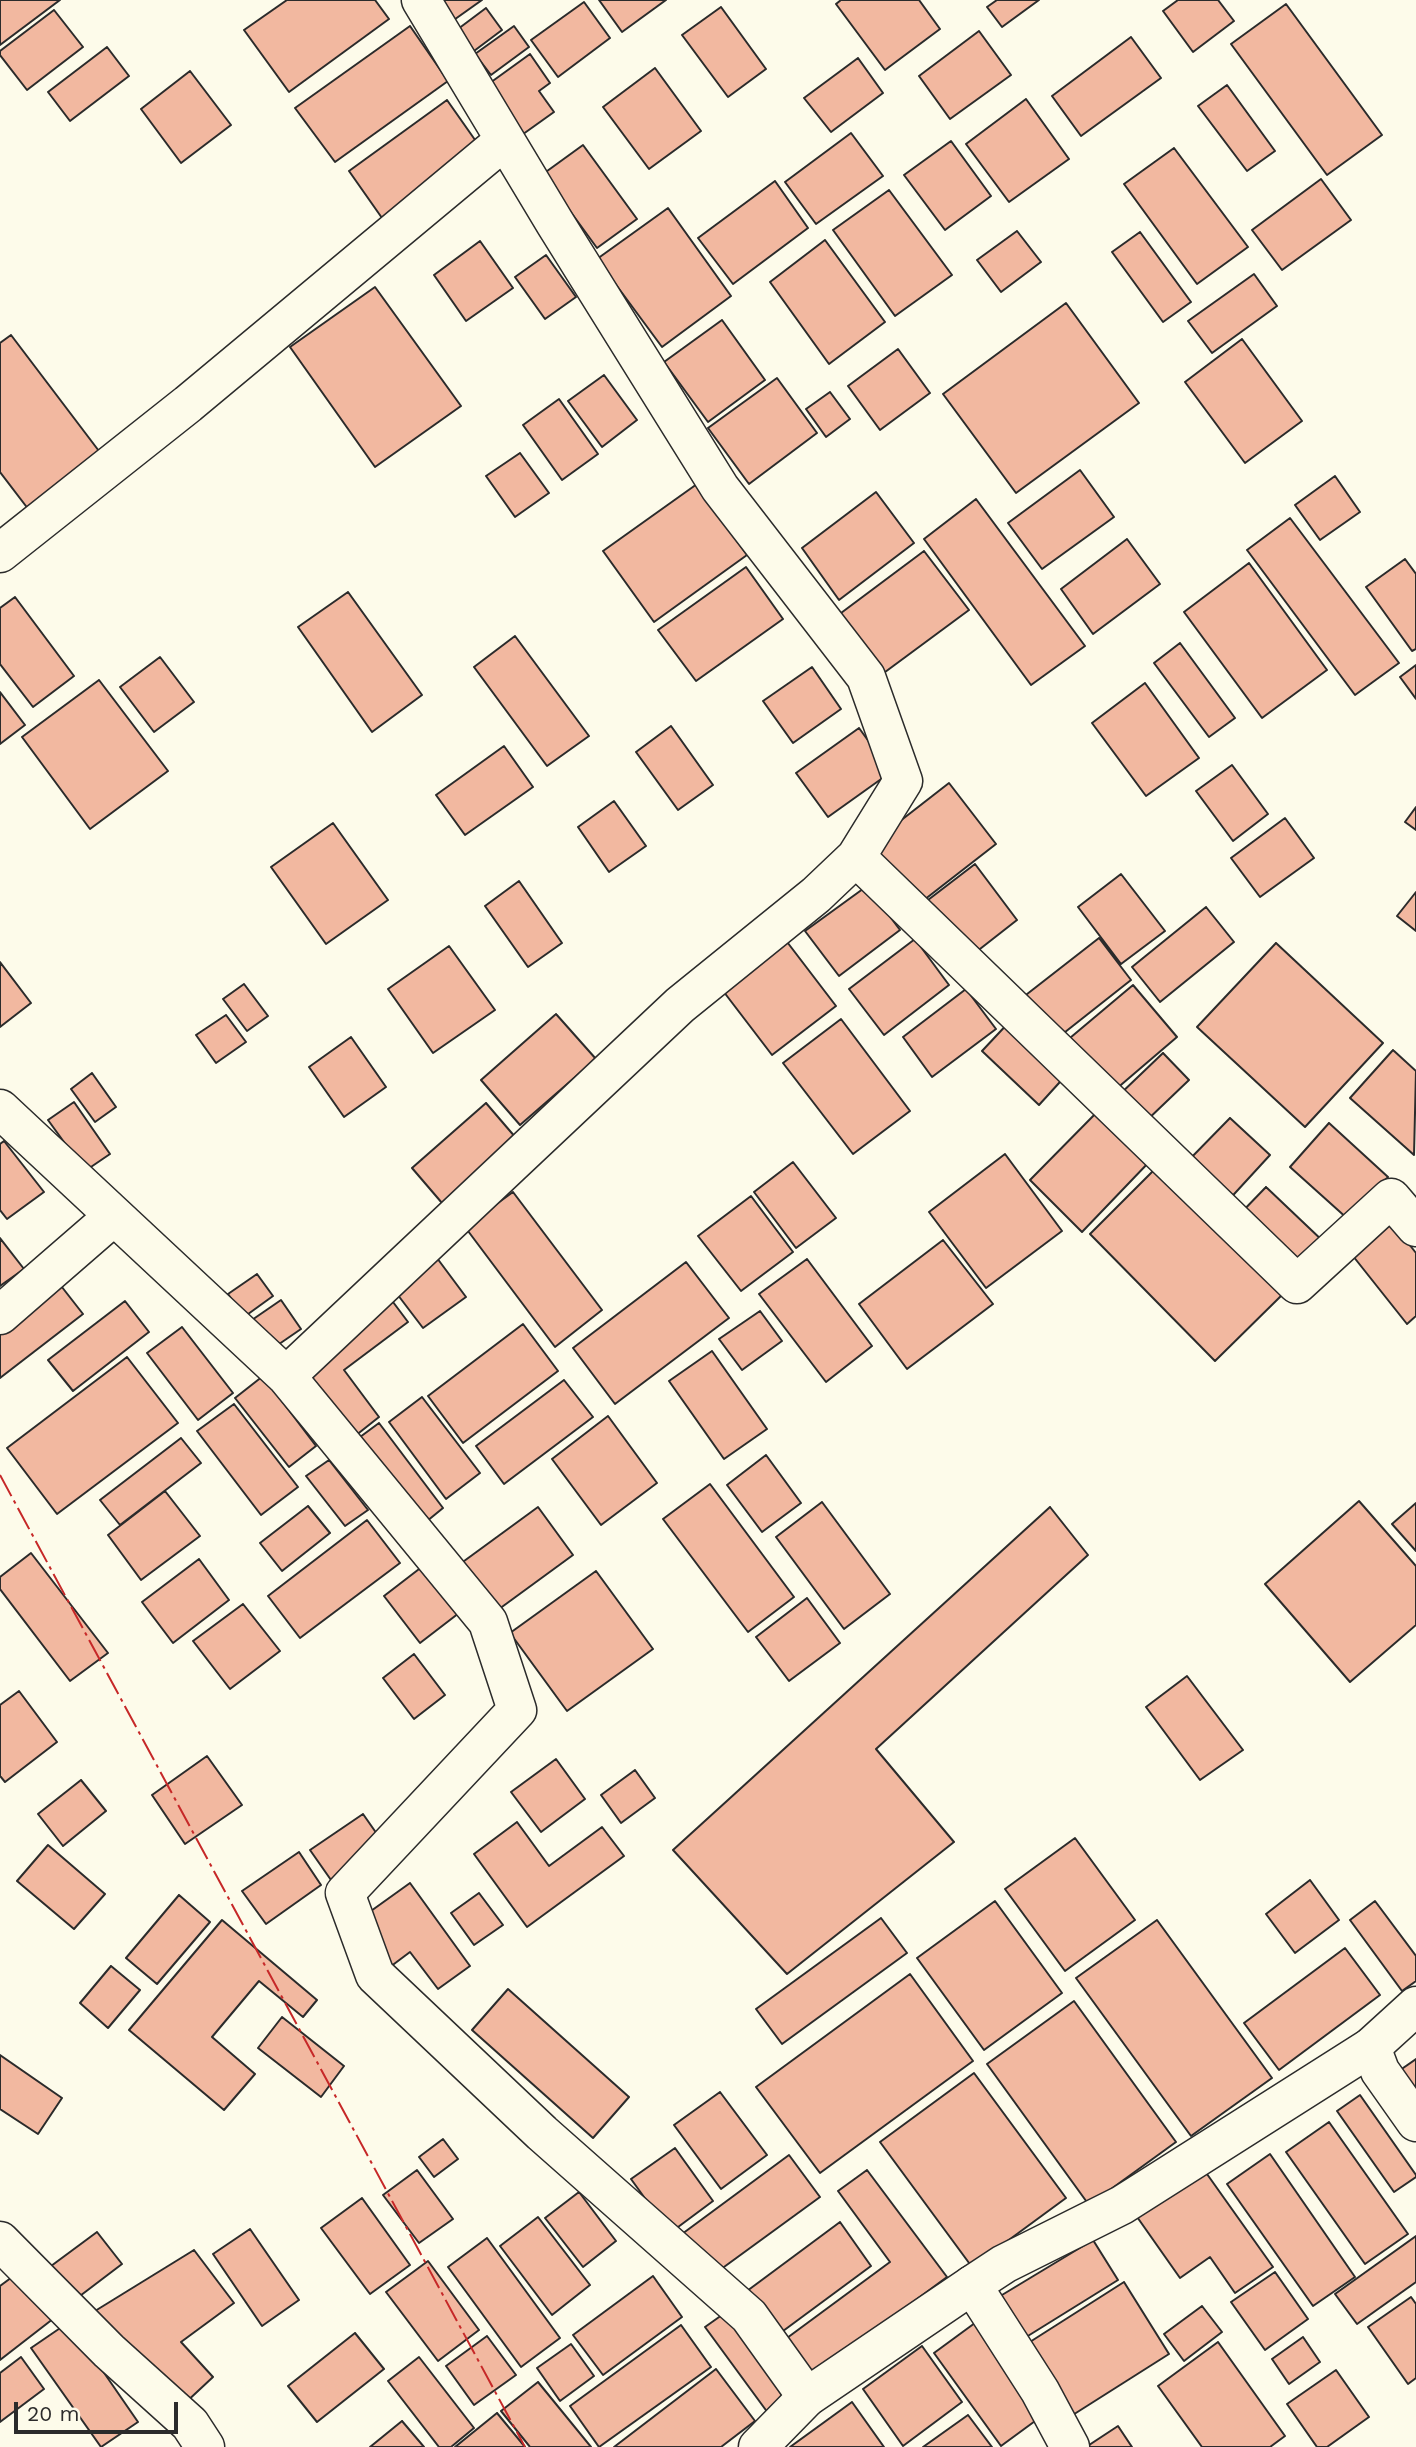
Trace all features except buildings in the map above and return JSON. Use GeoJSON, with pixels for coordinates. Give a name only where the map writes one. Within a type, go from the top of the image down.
{"type":"FeatureCollection","features":[{"type":"Feature","properties":{"kind":"street"},"geometry":{"type":"LineString","coordinates":[[286,1376],[680,1005],[816,895],[856,858],[903,781],[866,677],[720,488],[421,0]]}},
{"type":"Feature","properties":{"kind":"street"},"geometry":{"type":"LineString","coordinates":[[0,552],[188,404],[505,139]]}},
{"type":"Feature","properties":{"kind":"street"},"geometry":{"type":"LineString","coordinates":[[856,858],[1297,1284],[1391,1198],[1416,1227]]}},
{"type":"Feature","properties":{"kind":"street"},"geometry":{"type":"LineString","coordinates":[[0,1109],[286,1376],[488,1622],[517,1710],[345,1893],[375,1975],[542,2133],[749,2316],[807,2397]]}},
{"type":"Feature","properties":{"kind":"street"},"geometry":{"type":"LineString","coordinates":[[0,1315],[114,1216]]}},
{"type":"Feature","properties":{"kind":"street"},"geometry":{"type":"LineString","coordinates":[[758,2447],[807,2397],[972,2285],[1004,2264],[1122,2205],[1371,2047],[1416,2006]]}},
{"type":"Feature","properties":{"kind":"street"},"geometry":{"type":"LineString","coordinates":[[1371,2047],[1380,2071],[1416,2122]]}},
{"type":"Feature","properties":{"kind":"street"},"geometry":{"type":"LineString","coordinates":[[0,2241],[109,2351],[190,2424],[205,2447]]}},
{"type":"Feature","properties":{"kind":"street"},"geometry":{"type":"LineString","coordinates":[[972,2285],[1041,2391],[1070,2447]]}},
{"type":"Feature","properties":{"kind":"power"},"geometry":{"type":"LineString","coordinates":[[0,1475],[525,2447]]}}]}
